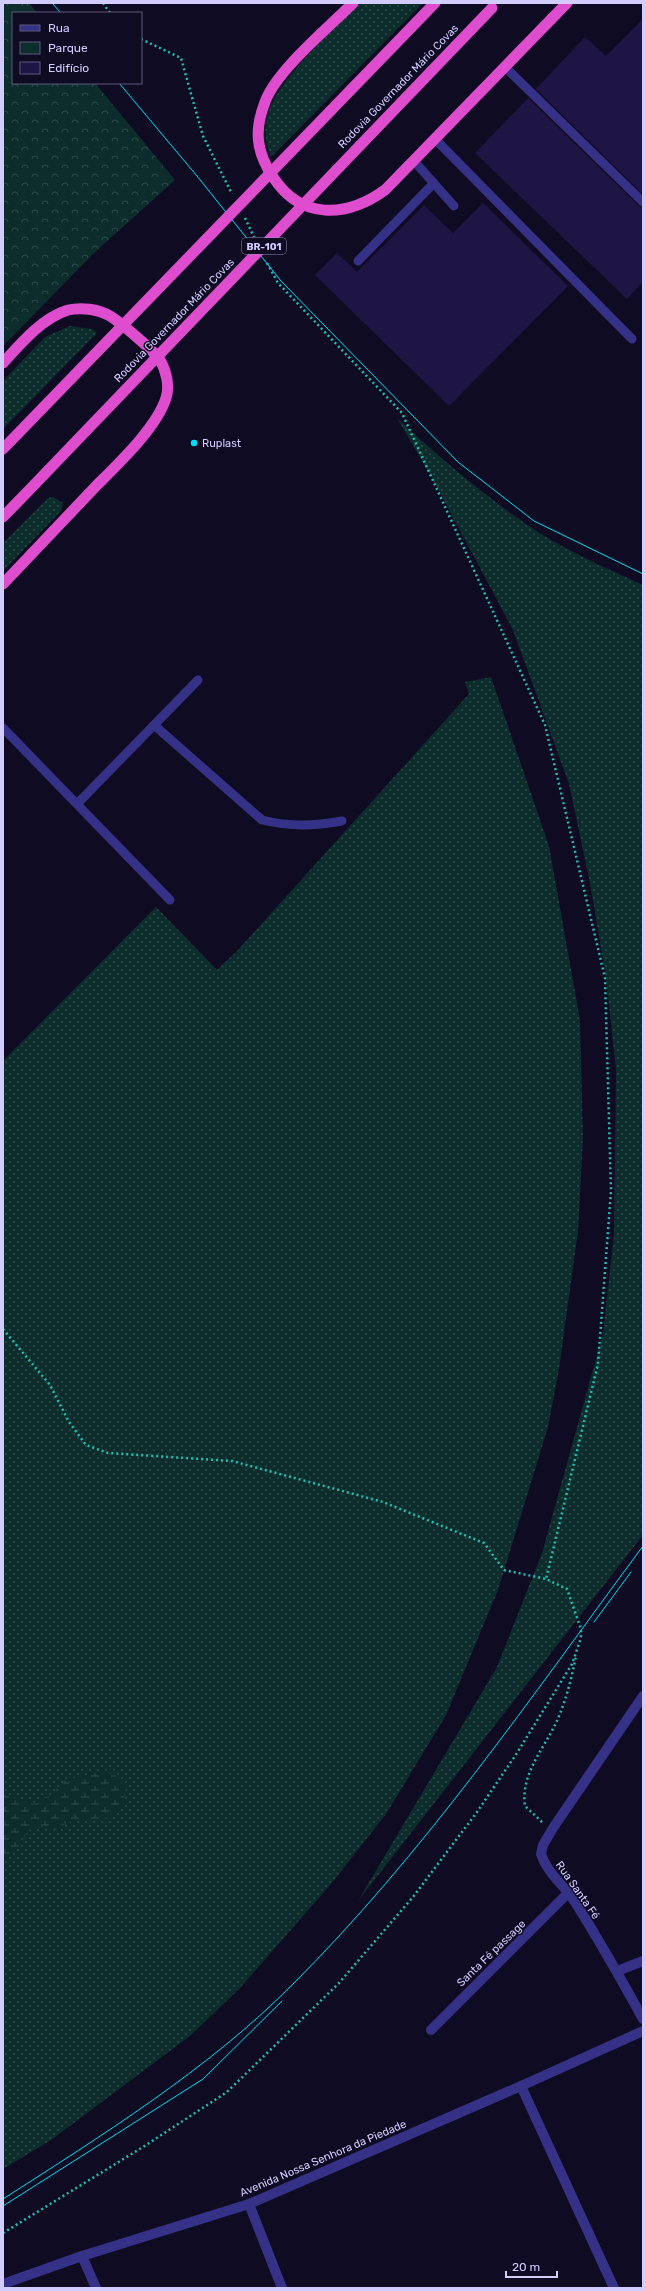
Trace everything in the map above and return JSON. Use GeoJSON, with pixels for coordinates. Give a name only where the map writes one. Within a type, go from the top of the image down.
{"type":"FeatureCollection","features":[{"type":"Feature","properties":{"kind":"highway"},"geometry":{"type":"LineString","coordinates":[[353,3],[275,81],[265,101],[259,120],[258,136],[262,161],[282,191],[291,199],[313,209],[341,210],[370,201],[385,190],[567,3]]}},
{"type":"Feature","properties":{"kind":"highway"},"geometry":{"type":"LineString","coordinates":[[3,449],[435,3]]}},
{"type":"Feature","properties":{"kind":"highway","name":"Rodovia Governador Mário Covas"},"geometry":{"type":"LineString","coordinates":[[3,517],[494,5]]}},
{"type":"Feature","properties":{"kind":"highway"},"geometry":{"type":"LineString","coordinates":[[3,363],[24,341],[54,315],[70,310],[84,309],[109,315],[122,325],[159,359],[168,383],[167,396],[161,410],[133,447],[3,584]]}},
{"type":"Feature","properties":{"kind":"street","name":"Rua Santa Fé"},"geometry":{"type":"LineString","coordinates":[[643,1696],[552,1830],[543,1845],[541,1854],[550,1872],[568,1893],[617,1971],[643,2018]]}},
{"type":"Feature","properties":{"kind":"street","name":"Santa Fé passage"},"geometry":{"type":"LineString","coordinates":[[431,2030],[568,1893]]}},
{"type":"Feature","properties":{"kind":"street"},"geometry":{"type":"LineString","coordinates":[[617,1971],[643,1960]]}},
{"type":"Feature","properties":{"kind":"street","name":"Avenida Nossa Senhora da Piedade"},"geometry":{"type":"LineString","coordinates":[[3,2284],[82,2256],[249,2204],[521,2086],[643,2031]]}},
{"type":"Feature","properties":{"kind":"street"},"geometry":{"type":"LineString","coordinates":[[521,2086],[614,2288]]}},
{"type":"Feature","properties":{"kind":"street"},"geometry":{"type":"LineString","coordinates":[[249,2204],[282,2288]]}},
{"type":"Feature","properties":{"kind":"street"},"geometry":{"type":"LineString","coordinates":[[82,2256],[96,2288]]}},
{"type":"Feature","properties":{"kind":"lane"},"geometry":{"type":"LineString","coordinates":[[505,67],[643,202]]}},
{"type":"Feature","properties":{"kind":"lane"},"geometry":{"type":"LineString","coordinates":[[435,139],[632,339]]}},
{"type":"Feature","properties":{"kind":"lane"},"geometry":{"type":"LineString","coordinates":[[414,161],[454,206]]}},
{"type":"Feature","properties":{"kind":"lane"},"geometry":{"type":"LineString","coordinates":[[358,261],[434,183]]}},
{"type":"Feature","properties":{"kind":"lane"},"geometry":{"type":"LineString","coordinates":[[77,804],[198,680]]}},
{"type":"Feature","properties":{"kind":"lane"},"geometry":{"type":"LineString","coordinates":[[154,725],[262,820],[283,825],[313,826],[342,821]]}},
{"type":"Feature","properties":{"kind":"lane"},"geometry":{"type":"LineString","coordinates":[[3,728],[170,900]]}},
{"type":"Feature","properties":{"kind":"path"},"geometry":{"type":"LineString","coordinates":[[103,3],[109,12]]}},
{"type":"Feature","properties":{"kind":"path"},"geometry":{"type":"LineString","coordinates":[[142,39],[181,58],[203,136],[234,198]]}},
{"type":"Feature","properties":{"kind":"path"},"geometry":{"type":"LineString","coordinates":[[242,212],[256,240]]}},
{"type":"Feature","properties":{"kind":"path"},"geometry":{"type":"LineString","coordinates":[[266,261],[278,283],[402,413],[545,725],[605,978],[611,1191],[598,1364],[546,1579]]}},
{"type":"Feature","properties":{"kind":"path"},"geometry":{"type":"LineString","coordinates":[[3,1329],[50,1385],[68,1422],[86,1445],[108,1453],[232,1461],[383,1502],[484,1543],[504,1570],[546,1579],[567,1589],[581,1630],[581,1638],[568,1671],[478,1812],[413,1897],[339,1983],[228,2092],[143,2147],[3,2233]]}},
{"type":"Feature","properties":{"kind":"path"},"geometry":{"type":"LineString","coordinates":[[552,1830],[525,1806],[523,1795],[528,1775],[559,1716],[568,1689],[578,1647]]}},
{"type":"Feature","properties":{"kind":"green space"},"geometry":{"type":"Polygon","coordinates":[[[3,3],[29,3],[36,12],[12,12],[12,84],[96,84],[175,180],[95,252],[3,346],[3,3]]]}},
{"type":"Feature","properties":{"kind":"green space"},"geometry":{"type":"Polygon","coordinates":[[[354,3],[423,3],[271,157],[266,142],[266,127],[268,114],[274,100],[290,76],[354,3]]]}},
{"type":"Feature","properties":{"kind":"green space"},"geometry":{"type":"Polygon","coordinates":[[[70,326],[92,329],[97,333],[3,429],[3,381],[45,337],[70,326]]]}},
{"type":"Feature","properties":{"kind":"green space"},"geometry":{"type":"Polygon","coordinates":[[[397,418],[461,475],[529,526],[570,550],[643,585],[643,1535],[358,1901],[497,1667],[542,1553],[603,1334],[614,1234],[616,1069],[606,978],[590,883],[569,784],[513,630],[431,476],[397,418]]]}},
{"type":"Feature","properties":{"kind":"green space"},"geometry":{"type":"Polygon","coordinates":[[[53,497],[63,503],[61,511],[3,571],[3,543],[48,498],[53,497]]]}},
{"type":"Feature","properties":{"kind":"green space"},"geometry":{"type":"Polygon","coordinates":[[[491,677],[549,846],[580,1020],[583,1138],[578,1231],[559,1369],[548,1427],[498,1590],[446,1715],[386,1814],[331,1884],[240,1988],[190,2036],[51,2140],[3,2169],[3,1061],[156,907],[217,970],[238,950],[469,694],[465,682],[491,677]]]}},
{"type":"Feature","properties":{"kind":"green space"},"geometry":{"type":"Polygon","coordinates":[[[93,1773],[114,1774],[126,1788],[123,1805],[102,1821],[78,1820],[67,1823],[56,1830],[41,1826],[28,1830],[18,1848],[3,1864],[3,1794],[34,1804],[48,1797],[66,1780],[93,1773]]]}},
{"type":"Feature","properties":{"kind":"building"},"geometry":{"type":"Polygon","coordinates":[[[643,19],[643,194],[536,89],[585,37],[606,56],[643,19]]]}},
{"type":"Feature","properties":{"kind":"building"},"geometry":{"type":"Polygon","coordinates":[[[528,98],[639,206],[643,208],[643,282],[627,299],[475,153],[528,98]]]}},
{"type":"Feature","properties":{"kind":"building"},"geometry":{"type":"Polygon","coordinates":[[[483,203],[568,286],[449,406],[315,275],[337,253],[357,272],[424,205],[453,233],[483,203]]]}},
{"type":"Feature","properties":{"kind":"tram line"},"geometry":{"type":"LineString","coordinates":[[52,3],[60,12]]}},
{"type":"Feature","properties":{"kind":"tram line"},"geometry":{"type":"LineString","coordinates":[[120,84],[197,176],[281,281],[458,462],[534,521],[643,574]]}},
{"type":"Feature","properties":{"kind":"tram line"},"geometry":{"type":"LineString","coordinates":[[3,2199],[78,2151],[189,2074],[258,2017],[290,1987],[339,1936],[431,1829],[517,1717],[643,1546]]}},
{"type":"Feature","properties":{"kind":"tram line"},"geometry":{"type":"LineString","coordinates":[[594,1622],[631,1572]]}},
{"type":"Feature","properties":{"kind":"tram line"},"geometry":{"type":"LineString","coordinates":[[3,2206],[203,2079],[282,2001]]}},
{"type":"Feature","properties":{"kind":"place","name":"Ruplast"},"geometry":{"type":"Point","coordinates":[194,443]}}]}
